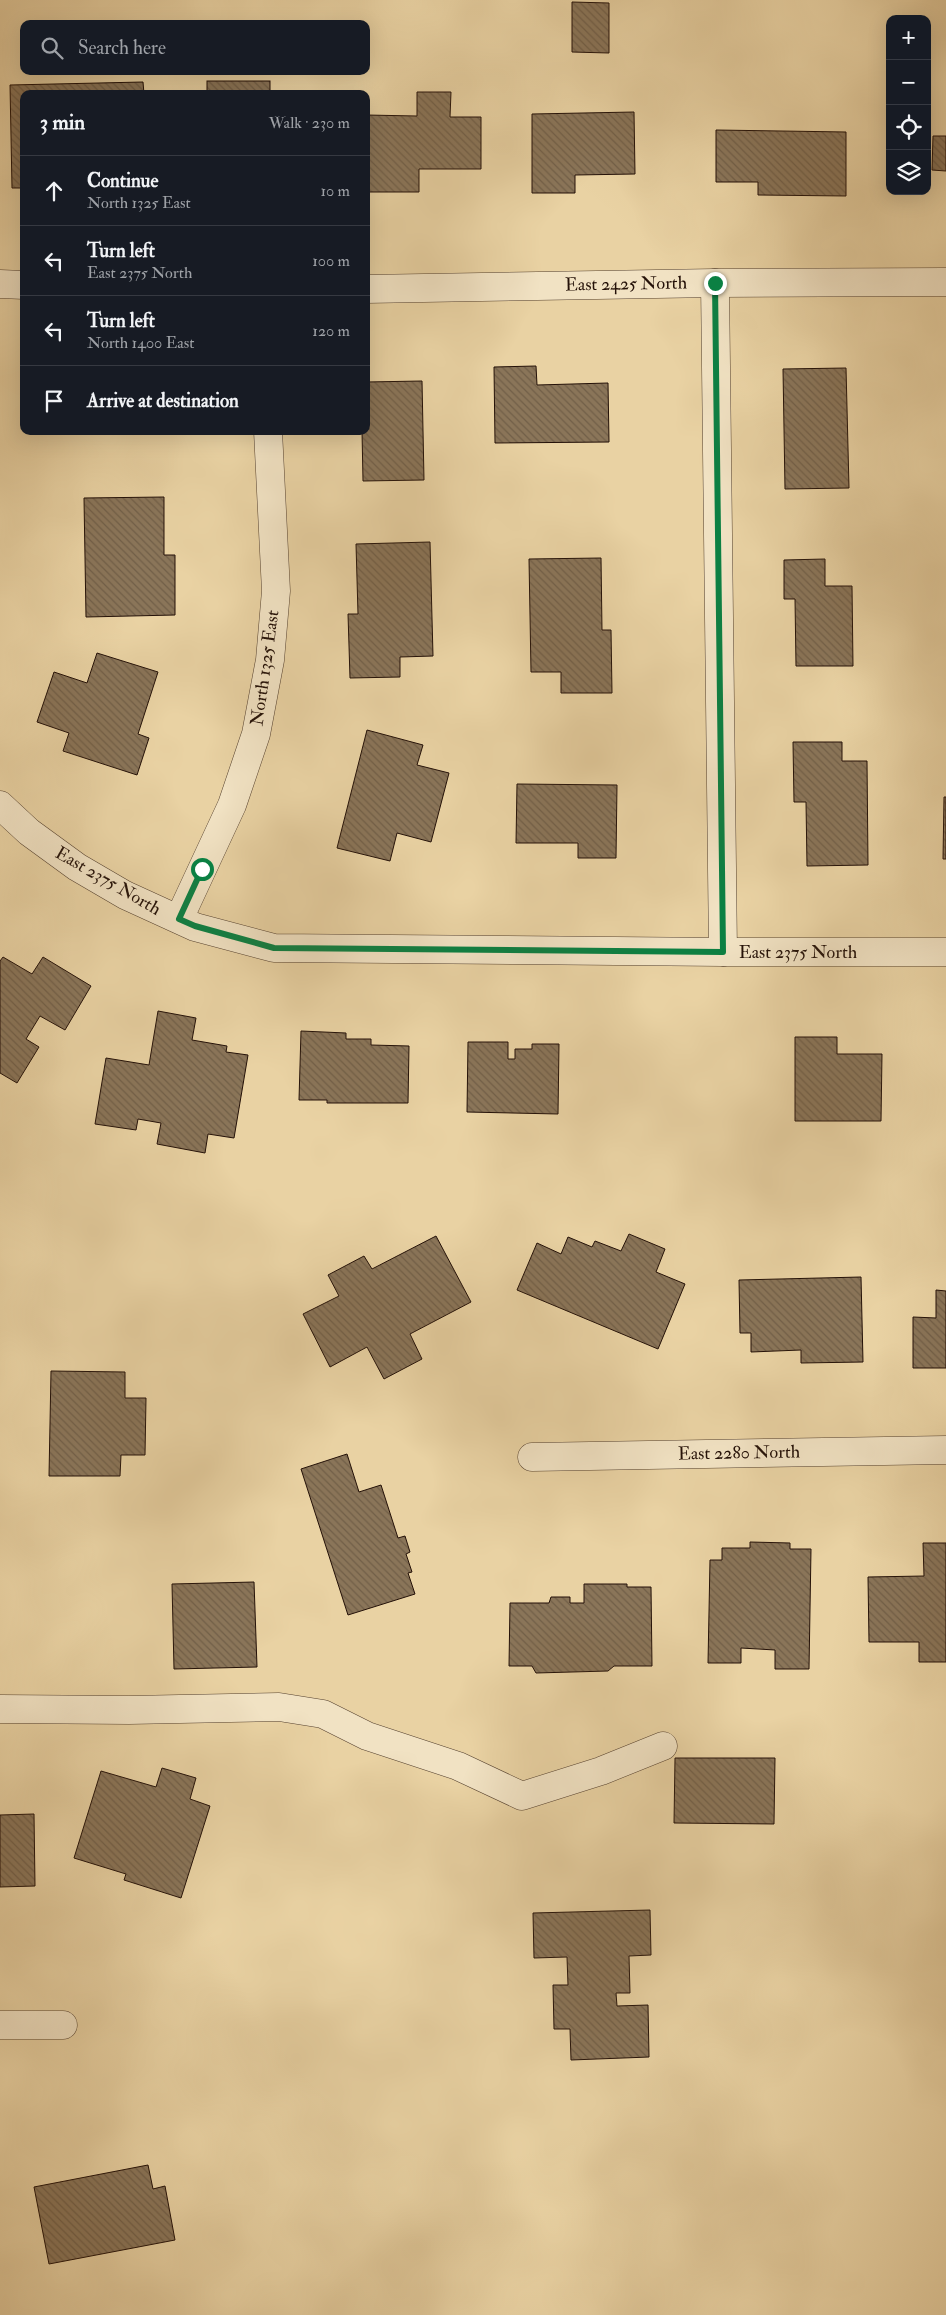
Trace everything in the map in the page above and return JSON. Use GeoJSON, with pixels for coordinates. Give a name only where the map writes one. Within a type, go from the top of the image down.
{"type":"FeatureCollection","features":[{"type":"Feature","properties":{"kind":"street","name":"East 2425 North"},"geometry":{"type":"LineString","coordinates":[[370,289],[715,283],[946,282]]}},
{"type":"Feature","properties":{"kind":"street"},"geometry":{"type":"LineString","coordinates":[[715,283],[723,952]]}},
{"type":"Feature","properties":{"kind":"street"},"geometry":{"type":"LineString","coordinates":[[0,284],[20,285]]}},
{"type":"Feature","properties":{"kind":"street","name":"North 1325 East"},"geometry":{"type":"LineString","coordinates":[[179,919],[232,805],[256,734],[270,660],[276,591],[268,435]]}},
{"type":"Feature","properties":{"kind":"street","name":"East 2375 North"},"geometry":{"type":"LineString","coordinates":[[0,805],[29,832],[77,867],[125,895],[195,926],[274,948],[946,952]]}},
{"type":"Feature","properties":{"kind":"street","name":"East 2280 North"},"geometry":{"type":"LineString","coordinates":[[532,1456],[946,1450]]}},
{"type":"Feature","properties":{"kind":"street"},"geometry":{"type":"LineString","coordinates":[[0,1709],[129,1710],[279,1706],[322,1714],[367,1736],[458,1766],[522,1796],[601,1771],[663,1746]]}},
{"type":"Feature","properties":{"kind":"street"},"geometry":{"type":"LineString","coordinates":[[0,2025],[63,2025]]}},
{"type":"Feature","properties":{"kind":"building"},"geometry":{"type":"Polygon","coordinates":[[[572,2],[609,3],[609,53],[572,52],[572,2]]]}},
{"type":"Feature","properties":{"kind":"building"},"geometry":{"type":"Polygon","coordinates":[[[207,81],[270,81],[270,90],[207,90],[207,81]]]}},
{"type":"Feature","properties":{"kind":"building"},"geometry":{"type":"Polygon","coordinates":[[[143,82],[144,90],[20,90],[20,188],[12,188],[10,85],[143,82]]]}},
{"type":"Feature","properties":{"kind":"building"},"geometry":{"type":"Polygon","coordinates":[[[417,92],[451,92],[450,117],[481,117],[481,169],[419,169],[419,192],[370,192],[370,115],[417,116],[417,92]]]}},
{"type":"Feature","properties":{"kind":"building"},"geometry":{"type":"Polygon","coordinates":[[[634,112],[635,174],[575,175],[575,193],[532,193],[532,114],[634,112]]]}},
{"type":"Feature","properties":{"kind":"building"},"geometry":{"type":"Polygon","coordinates":[[[716,130],[846,132],[846,196],[758,195],[758,182],[716,182],[716,130]]]}},
{"type":"Feature","properties":{"kind":"building"},"geometry":{"type":"Polygon","coordinates":[[[933,136],[946,136],[946,171],[932,170],[933,136]]]}},
{"type":"Feature","properties":{"kind":"building"},"geometry":{"type":"Polygon","coordinates":[[[536,366],[537,385],[608,383],[609,442],[495,443],[494,367],[536,366]]]}},
{"type":"Feature","properties":{"kind":"building"},"geometry":{"type":"Polygon","coordinates":[[[846,368],[849,488],[785,489],[783,369],[846,368]]]}},
{"type":"Feature","properties":{"kind":"building"},"geometry":{"type":"Polygon","coordinates":[[[422,381],[424,480],[363,481],[362,435],[370,435],[370,382],[422,381]]]}},
{"type":"Feature","properties":{"kind":"building"},"geometry":{"type":"Polygon","coordinates":[[[164,497],[164,555],[175,555],[175,615],[86,617],[84,498],[164,497]]]}},
{"type":"Feature","properties":{"kind":"building"},"geometry":{"type":"Polygon","coordinates":[[[430,542],[433,656],[400,657],[400,677],[350,678],[348,614],[358,614],[356,544],[430,542]]]}},
{"type":"Feature","properties":{"kind":"building"},"geometry":{"type":"Polygon","coordinates":[[[601,558],[602,630],[611,630],[612,693],[561,693],[561,672],[531,672],[529,559],[601,558]]]}},
{"type":"Feature","properties":{"kind":"building"},"geometry":{"type":"Polygon","coordinates":[[[825,559],[825,586],[852,586],[853,666],[796,666],[795,599],[784,599],[784,560],[825,559]]]}},
{"type":"Feature","properties":{"kind":"building"},"geometry":{"type":"Polygon","coordinates":[[[97,653],[158,672],[138,734],[149,738],[137,775],[63,751],[69,733],[37,722],[54,672],[87,683],[97,653]]]}},
{"type":"Feature","properties":{"kind":"building"},"geometry":{"type":"Polygon","coordinates":[[[367,730],[423,745],[417,765],[449,773],[431,842],[397,833],[390,861],[337,848],[367,730]]]}},
{"type":"Feature","properties":{"kind":"building"},"geometry":{"type":"Polygon","coordinates":[[[793,742],[842,742],[842,761],[867,761],[868,865],[807,866],[806,802],[794,802],[793,742]]]}},
{"type":"Feature","properties":{"kind":"building"},"geometry":{"type":"Polygon","coordinates":[[[517,784],[617,785],[616,858],[578,858],[578,843],[516,843],[517,784]]]}},
{"type":"Feature","properties":{"kind":"building"},"geometry":{"type":"Polygon","coordinates":[[[944,797],[946,797],[946,859],[943,859],[944,797]]]}},
{"type":"Feature","properties":{"kind":"building"},"geometry":{"type":"Polygon","coordinates":[[[3,957],[32,974],[43,957],[91,986],[65,1030],[40,1016],[26,1039],[39,1047],[17,1083],[0,1073],[0,961],[3,957]]]}},
{"type":"Feature","properties":{"kind":"building"},"geometry":{"type":"Polygon","coordinates":[[[158,1011],[196,1018],[192,1040],[227,1046],[226,1052],[248,1055],[234,1138],[208,1134],[205,1153],[157,1144],[161,1123],[138,1119],[136,1130],[95,1124],[106,1058],[149,1065],[158,1011]]]}},
{"type":"Feature","properties":{"kind":"building"},"geometry":{"type":"Polygon","coordinates":[[[301,1031],[346,1033],[346,1039],[371,1039],[371,1045],[409,1046],[408,1103],[327,1103],[327,1100],[299,1100],[301,1031]]]}},
{"type":"Feature","properties":{"kind":"building"},"geometry":{"type":"Polygon","coordinates":[[[795,1037],[837,1037],[837,1054],[882,1054],[881,1121],[795,1121],[795,1037]]]}},
{"type":"Feature","properties":{"kind":"building"},"geometry":{"type":"Polygon","coordinates":[[[468,1042],[508,1042],[508,1059],[515,1059],[515,1049],[532,1049],[532,1044],[559,1044],[558,1114],[467,1112],[468,1042]]]}},
{"type":"Feature","properties":{"kind":"building"},"geometry":{"type":"Polygon","coordinates":[[[629,1234],[665,1249],[656,1272],[685,1284],[658,1349],[517,1290],[537,1243],[561,1254],[568,1237],[592,1247],[595,1241],[621,1251],[629,1234]]]}},
{"type":"Feature","properties":{"kind":"building"},"geometry":{"type":"Polygon","coordinates":[[[436,1236],[471,1302],[410,1334],[422,1359],[384,1379],[367,1347],[330,1367],[303,1314],[339,1296],[328,1275],[364,1256],[372,1269],[436,1236]]]}},
{"type":"Feature","properties":{"kind":"building"},"geometry":{"type":"Polygon","coordinates":[[[861,1277],[863,1362],[801,1363],[801,1350],[751,1352],[751,1333],[740,1333],[739,1280],[861,1277]]]}},
{"type":"Feature","properties":{"kind":"building"},"geometry":{"type":"Polygon","coordinates":[[[936,1290],[946,1291],[946,1368],[913,1368],[913,1317],[936,1318],[936,1290]]]}},
{"type":"Feature","properties":{"kind":"building"},"geometry":{"type":"Polygon","coordinates":[[[51,1371],[125,1372],[125,1398],[146,1398],[145,1455],[121,1455],[120,1476],[49,1476],[51,1371]]]}},
{"type":"Feature","properties":{"kind":"building"},"geometry":{"type":"Polygon","coordinates":[[[347,1454],[359,1492],[381,1485],[398,1538],[405,1536],[410,1552],[406,1554],[412,1572],[408,1573],[415,1594],[348,1615],[301,1469],[347,1454]]]}},
{"type":"Feature","properties":{"kind":"building"},"geometry":{"type":"Polygon","coordinates":[[[750,1542],[790,1543],[790,1549],[811,1549],[809,1669],[775,1669],[775,1650],[741,1648],[741,1663],[708,1663],[710,1560],[722,1560],[722,1548],[750,1548],[750,1542]]]}},
{"type":"Feature","properties":{"kind":"building"},"geometry":{"type":"Polygon","coordinates":[[[923,1543],[946,1543],[946,1662],[919,1662],[919,1642],[869,1642],[868,1577],[924,1576],[923,1543]]]}},
{"type":"Feature","properties":{"kind":"building"},"geometry":{"type":"Polygon","coordinates":[[[254,1582],[257,1667],[174,1669],[172,1584],[254,1582]]]}},
{"type":"Feature","properties":{"kind":"building"},"geometry":{"type":"Polygon","coordinates":[[[584,1584],[627,1584],[627,1587],[651,1587],[652,1666],[614,1666],[608,1671],[536,1673],[532,1666],[509,1666],[510,1603],[549,1603],[551,1597],[570,1597],[570,1603],[584,1603],[584,1584]]]}},
{"type":"Feature","properties":{"kind":"building"},"geometry":{"type":"Polygon","coordinates":[[[675,1758],[775,1758],[774,1824],[674,1823],[675,1758]]]}},
{"type":"Feature","properties":{"kind":"building"},"geometry":{"type":"Polygon","coordinates":[[[162,1768],[196,1778],[190,1799],[210,1806],[181,1898],[124,1880],[126,1874],[74,1858],[101,1771],[156,1787],[162,1768]]]}},
{"type":"Feature","properties":{"kind":"building"},"geometry":{"type":"Polygon","coordinates":[[[34,1814],[35,1886],[0,1887],[0,1815],[34,1814]]]}},
{"type":"Feature","properties":{"kind":"building"},"geometry":{"type":"Polygon","coordinates":[[[650,1910],[651,1955],[629,1956],[630,1993],[616,1993],[617,2006],[648,2005],[649,2057],[571,2060],[570,2029],[554,2029],[553,1985],[568,1985],[567,1957],[534,1958],[533,1913],[650,1910]]]}},
{"type":"Feature","properties":{"kind":"building"},"geometry":{"type":"Polygon","coordinates":[[[148,2165],[153,2189],[165,2186],[175,2240],[49,2264],[34,2187],[148,2165]]]}},
{"type":"Feature","properties":{"kind":"route"},"geometry":{"type":"LineString","coordinates":[[202,869],[179,919],[195,926],[274,948],[723,952],[715,283]]}}]}
